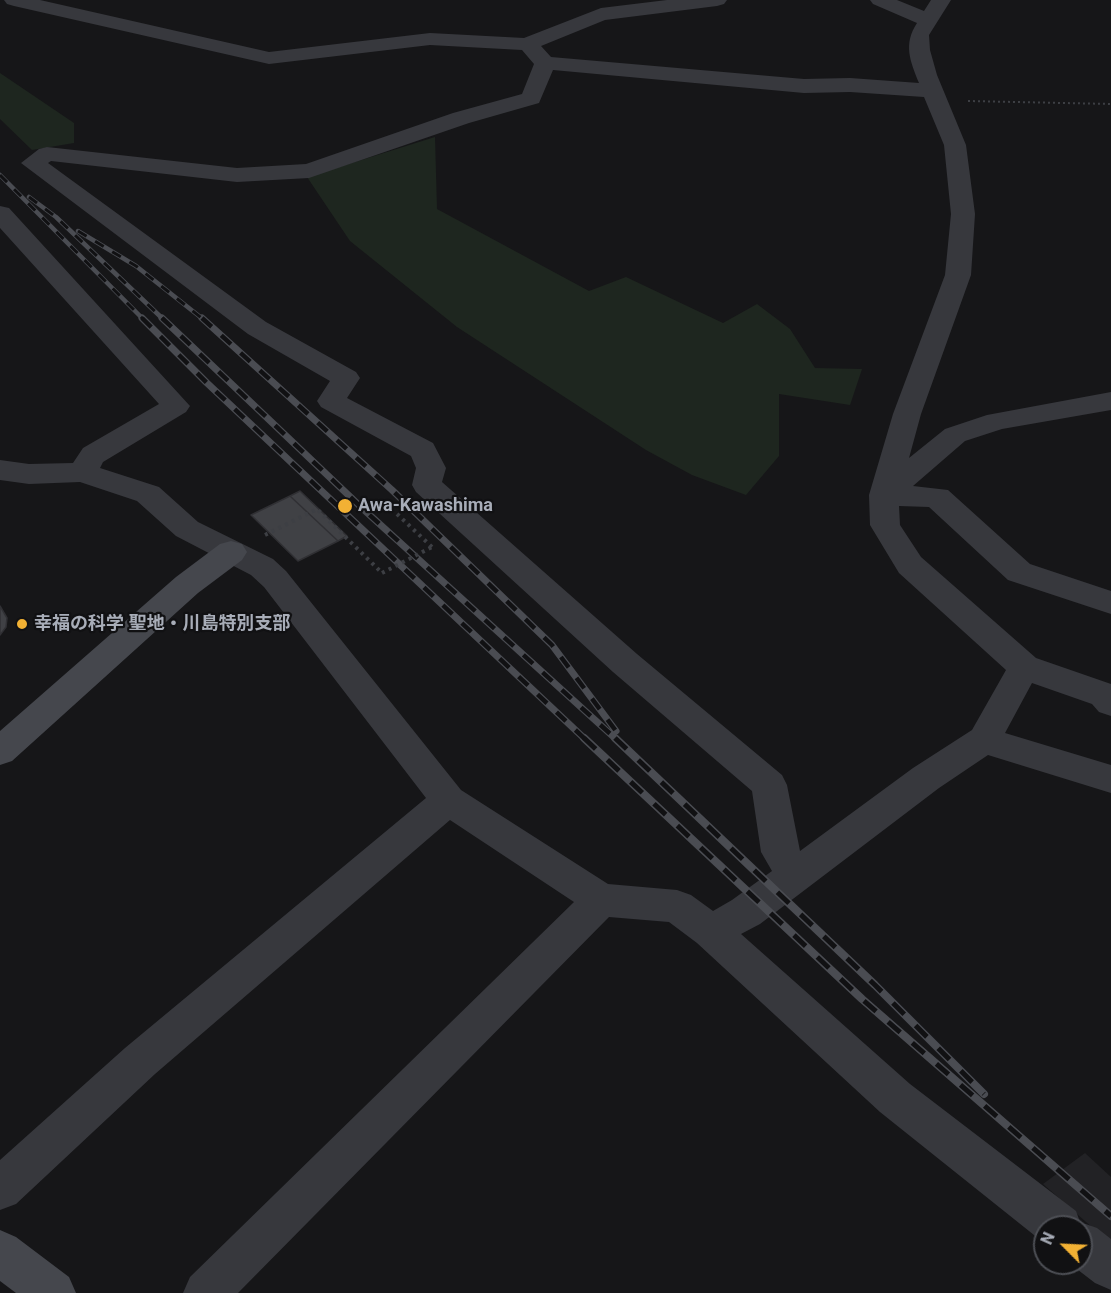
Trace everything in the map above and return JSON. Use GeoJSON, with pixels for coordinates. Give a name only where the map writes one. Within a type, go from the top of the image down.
{"type":"FeatureCollection","features":[{"type":"Feature","properties":{"kind":"main road"},"geometry":{"type":"LineString","coordinates":[[0,751],[187,585],[231,552]]}},
{"type":"Feature","properties":{"kind":"main road"},"geometry":{"type":"LineString","coordinates":[[0,1253],[53,1293]]}},
{"type":"Feature","properties":{"kind":"street"},"geometry":{"type":"LineString","coordinates":[[14,0],[269,58],[371,44],[430,39],[804,86],[850,85],[936,96]]}},
{"type":"Feature","properties":{"kind":"street"},"geometry":{"type":"LineString","coordinates":[[536,53],[601,14],[717,0]]}},
{"type":"Feature","properties":{"kind":"street"},"geometry":{"type":"LineString","coordinates":[[880,0],[928,20]]}},
{"type":"Feature","properties":{"kind":"street"},"geometry":{"type":"LineString","coordinates":[[941,0],[919,35],[919,50],[955,145],[963,214],[958,275],[907,414],[884,495],[885,525],[910,565],[1024,667],[1104,695],[1111,703]]}},
{"type":"Feature","properties":{"kind":"street"},"geometry":{"type":"LineString","coordinates":[[95,19],[113,6]]}},
{"type":"Feature","properties":{"kind":"street"},"geometry":{"type":"LineString","coordinates":[[536,53],[531,98],[461,118],[309,171],[237,175],[47,154],[33,163],[256,328],[346,378],[331,401],[423,450],[431,468],[427,485],[625,663],[770,785],[780,852],[795,876]]}},
{"type":"Feature","properties":{"kind":"street"},"geometry":{"type":"LineString","coordinates":[[0,213],[176,406],[93,455],[82,472]]}},
{"type":"Feature","properties":{"kind":"street"},"geometry":{"type":"LineString","coordinates":[[884,495],[955,435],[997,421],[1111,401]]}},
{"type":"Feature","properties":{"kind":"street"},"geometry":{"type":"LineString","coordinates":[[0,470],[29,474],[82,472],[148,494],[187,529],[262,567],[275,579],[448,800],[602,900],[677,906],[711,931],[895,1098],[1045,1215]]}},
{"type":"Feature","properties":{"kind":"street"},"geometry":{"type":"LineString","coordinates":[[884,495],[937,497],[1019,572],[1111,603]]}},
{"type":"Feature","properties":{"kind":"street"},"geometry":{"type":"LineString","coordinates":[[711,931],[746,912],[926,778],[984,740],[1024,667]]}},
{"type":"Feature","properties":{"kind":"street"},"geometry":{"type":"LineString","coordinates":[[984,740],[1111,780]]}},
{"type":"Feature","properties":{"kind":"street"},"geometry":{"type":"LineString","coordinates":[[0,1189],[140,1061],[448,800]]}},
{"type":"Feature","properties":{"kind":"street"},"geometry":{"type":"LineString","coordinates":[[206,1293],[602,900]]}},
{"type":"Feature","properties":{"kind":"street"},"geometry":{"type":"LineString","coordinates":[[1093,1253],[1111,1267]]}},
{"type":"Feature","properties":{"kind":"path"},"geometry":{"type":"LineString","coordinates":[[936,96],[1111,104]]}},
{"type":"Feature","properties":{"kind":"path"},"geometry":{"type":"LineString","coordinates":[[231,552],[317,509],[382,573],[432,547],[397,514]]}},
{"type":"Feature","properties":{"kind":"shaded area"},"geometry":{"type":"Polygon","coordinates":[[[0,73],[74,123],[74,143],[32,150],[0,119],[0,73]]]}},
{"type":"Feature","properties":{"kind":"shaded area"},"geometry":{"type":"Polygon","coordinates":[[[435,137],[437,209],[589,291],[626,277],[723,323],[757,304],[790,329],[815,368],[862,369],[850,405],[779,394],[779,456],[746,495],[692,475],[646,450],[457,327],[350,241],[307,177],[435,137]]]}},
{"type":"Feature","properties":{"kind":"shaded area"},"geometry":{"type":"Polygon","coordinates":[[[1085,1153],[1111,1177],[1111,1244],[1093,1228],[1093,1215],[1078,1215],[1043,1184],[1085,1153]]]}},
{"type":"Feature","properties":{"kind":"building"},"geometry":{"type":"Polygon","coordinates":[[[300,491],[347,536],[338,541],[290,496],[300,491]]]}},
{"type":"Feature","properties":{"kind":"building"},"geometry":{"type":"Polygon","coordinates":[[[290,496],[338,541],[298,561],[251,515],[290,496]]]}},
{"type":"Feature","properties":{"kind":"building"},"geometry":{"type":"Polygon","coordinates":[[[0,606],[7,618],[6,627],[0,635],[0,606]]]}},
{"type":"Feature","properties":{"kind":"railway"},"geometry":{"type":"LineString","coordinates":[[0,175],[144,320]]}},
{"type":"Feature","properties":{"kind":"railway"},"geometry":{"type":"LineString","coordinates":[[29,197],[56,217],[164,320]]}},
{"type":"Feature","properties":{"kind":"railway"},"geometry":{"type":"LineString","coordinates":[[78,231],[136,266],[204,320]]}},
{"type":"Feature","properties":{"kind":"railway"},"geometry":{"type":"LineString","coordinates":[[162,318],[362,508],[617,740]]}},
{"type":"Feature","properties":{"kind":"railway"},"geometry":{"type":"LineString","coordinates":[[202,318],[392,490],[552,645],[616,731]]}},
{"type":"Feature","properties":{"kind":"railway"},"geometry":{"type":"LineString","coordinates":[[144,320],[207,383],[586,740]]}},
{"type":"Feature","properties":{"kind":"railway"},"geometry":{"type":"LineString","coordinates":[[584,738],[862,999],[1111,1216]]}},
{"type":"Feature","properties":{"kind":"railway"},"geometry":{"type":"LineString","coordinates":[[615,738],[875,985],[984,1094]]}},
{"type":"Feature","properties":{"kind":"place","name":"Awa-Kawashima"},"geometry":{"type":"Point","coordinates":[345,506]}},
{"type":"Feature","properties":{"kind":"place","name":"幸福の科学 聖地・川島特別支部"},"geometry":{"type":"Point","coordinates":[22,624]}}]}
